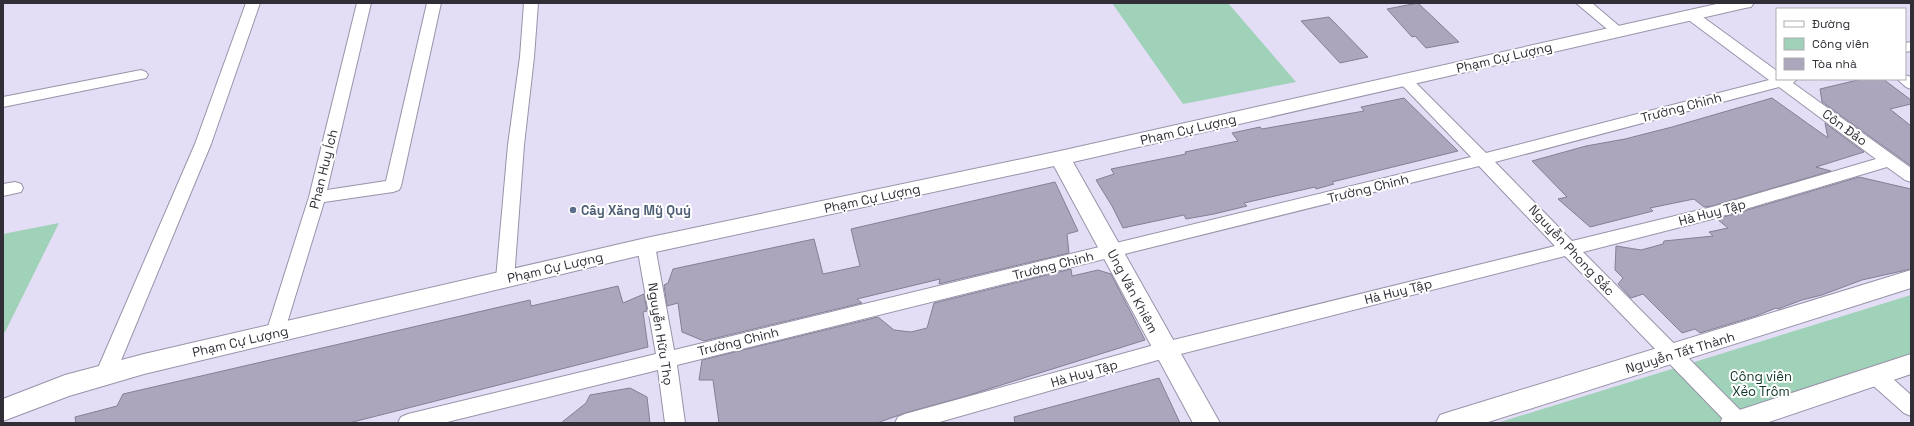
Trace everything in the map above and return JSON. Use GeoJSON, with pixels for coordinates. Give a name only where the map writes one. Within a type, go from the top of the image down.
{"type":"FeatureCollection","features":[{"type":"Feature","properties":{"kind":"street"},"geometry":{"type":"LineString","coordinates":[[104,375],[203,144],[253,3]]}},
{"type":"Feature","properties":{"kind":"street","name":"Phan Huy Ích"},"geometry":{"type":"LineString","coordinates":[[275,333],[317,197],[364,3]]}},
{"type":"Feature","properties":{"kind":"street"},"geometry":{"type":"LineString","coordinates":[[317,197],[393,186],[434,3]]}},
{"type":"Feature","properties":{"kind":"street"},"geometry":{"type":"LineString","coordinates":[[505,279],[516,145],[527,57],[531,3]]}},
{"type":"Feature","properties":{"kind":"street"},"geometry":{"type":"LineString","coordinates":[[1583,3],[1618,31]]}},
{"type":"Feature","properties":{"kind":"street","name":"Phạm Cự Lượng"},"geometry":{"type":"LineString","coordinates":[[3,410],[65,386],[104,375],[275,333],[646,246],[1060,158],[1745,3]]}},
{"type":"Feature","properties":{"kind":"street","name":"Côn Đảo"},"geometry":{"type":"LineString","coordinates":[[1691,15],[1776,75]]}},
{"type":"Feature","properties":{"kind":"street"},"geometry":{"type":"LineString","coordinates":[[3,102],[141,74]]}},
{"type":"Feature","properties":{"kind":"street","name":"Nguyễn Phong Sắc"},"geometry":{"type":"LineString","coordinates":[[1405,80],[1484,159],[1670,355],[1736,422]]}},
{"type":"Feature","properties":{"kind":"street","name":"Trường Chinh"},"geometry":{"type":"LineString","coordinates":[[408,423],[666,358],[1112,251],[1484,159],[1778,80]]}},
{"type":"Feature","properties":{"kind":"street","name":"Côn Đảo"},"geometry":{"type":"LineString","coordinates":[[1783,80],[1911,176]]}},
{"type":"Feature","properties":{"kind":"street","name":"Ung Văn Khiêm"},"geometry":{"type":"LineString","coordinates":[[1060,158],[1165,350],[1207,423]]}},
{"type":"Feature","properties":{"kind":"street","name":"Hà Huy Tập"},"geometry":{"type":"LineString","coordinates":[[906,423],[1165,350],[1712,213],[1890,160]]}},
{"type":"Feature","properties":{"kind":"street","name":"Nguyễn Hữu Thọ"},"geometry":{"type":"LineString","coordinates":[[646,246],[666,358],[675,423]]}},
{"type":"Feature","properties":{"kind":"street","name":"Nguyễn Tất Thành"},"geometry":{"type":"LineString","coordinates":[[1449,423],[1911,279]]}},
{"type":"Feature","properties":{"kind":"street"},"geometry":{"type":"LineString","coordinates":[[1736,422],[1911,364]]}},
{"type":"Feature","properties":{"kind":"street"},"geometry":{"type":"LineString","coordinates":[[1876,376],[1911,408]]}},
{"type":"Feature","properties":{"kind":"green space"},"geometry":{"type":"Polygon","coordinates":[[[1112,3],[1228,3],[1296,82],[1183,104],[1112,3]]]}},
{"type":"Feature","properties":{"kind":"green space"},"geometry":{"type":"Polygon","coordinates":[[[59,223],[5,332],[3,333],[3,234],[59,223]]]}},
{"type":"Feature","properties":{"kind":"green space","name":"Công viên Xẻo Trôm"},"geometry":{"type":"Polygon","coordinates":[[[1911,295],[1911,375],[1767,423],[1497,423],[1911,295]]]}},
{"type":"Feature","properties":{"kind":"building"},"geometry":{"type":"Polygon","coordinates":[[[1418,3],[1459,42],[1426,48],[1415,36],[1412,37],[1387,9],[1418,3]]]}},
{"type":"Feature","properties":{"kind":"building"},"geometry":{"type":"Polygon","coordinates":[[[1329,17],[1368,57],[1340,63],[1301,21],[1329,17]]]}},
{"type":"Feature","properties":{"kind":"building"},"geometry":{"type":"Polygon","coordinates":[[[1858,80],[1884,80],[1911,100],[1911,104],[1890,109],[1911,126],[1911,166],[1822,102],[1820,89],[1858,80]]]}},
{"type":"Feature","properties":{"kind":"building"},"geometry":{"type":"Polygon","coordinates":[[[1404,98],[1458,151],[1332,182],[1334,184],[1316,189],[1315,187],[1244,203],[1247,206],[1214,214],[1186,219],[1184,215],[1123,228],[1096,180],[1114,174],[1111,169],[1186,154],[1185,152],[1238,141],[1232,133],[1260,127],[1262,129],[1364,111],[1361,107],[1404,98]]]}},
{"type":"Feature","properties":{"kind":"building"},"geometry":{"type":"Polygon","coordinates":[[[1772,98],[1828,138],[1825,123],[1864,152],[1816,167],[1831,171],[1712,206],[1704,207],[1694,199],[1650,208],[1653,211],[1590,227],[1558,199],[1567,197],[1532,161],[1586,146],[1625,139],[1672,127],[1772,98]]]}},
{"type":"Feature","properties":{"kind":"building"},"geometry":{"type":"Polygon","coordinates":[[[1859,177],[1911,189],[1911,269],[1862,280],[1822,295],[1802,300],[1778,309],[1776,308],[1756,316],[1700,333],[1695,329],[1682,333],[1643,294],[1631,298],[1618,284],[1623,278],[1615,270],[1616,246],[1641,250],[1663,244],[1664,241],[1713,236],[1709,232],[1728,228],[1717,219],[1859,177]]]}},
{"type":"Feature","properties":{"kind":"building"},"geometry":{"type":"Polygon","coordinates":[[[1055,182],[1078,231],[1067,234],[1069,253],[939,284],[940,279],[857,299],[862,303],[704,341],[682,332],[678,303],[667,306],[664,285],[668,283],[673,269],[814,239],[823,274],[860,266],[851,229],[1055,182]]]}},
{"type":"Feature","properties":{"kind":"building"},"geometry":{"type":"Polygon","coordinates":[[[1071,269],[1072,276],[1098,270],[1111,274],[1145,340],[963,397],[905,413],[877,423],[719,423],[713,380],[699,380],[702,360],[878,317],[894,330],[911,332],[927,328],[934,303],[1071,269]]]}},
{"type":"Feature","properties":{"kind":"building"},"geometry":{"type":"Polygon","coordinates":[[[618,286],[623,303],[644,294],[647,311],[643,312],[648,347],[349,423],[76,423],[75,417],[117,406],[123,394],[530,300],[531,306],[618,286]]]}},
{"type":"Feature","properties":{"kind":"building"},"geometry":{"type":"Polygon","coordinates":[[[1159,378],[1180,423],[1015,423],[1014,417],[1159,378]]]}},
{"type":"Feature","properties":{"kind":"building"},"geometry":{"type":"Polygon","coordinates":[[[630,388],[647,397],[650,423],[561,423],[586,403],[590,395],[630,388]]]}},
{"type":"Feature","properties":{"kind":"place","name":"Cây Xăng Mỹ Quý"},"geometry":{"type":"Point","coordinates":[573,210]}}]}
